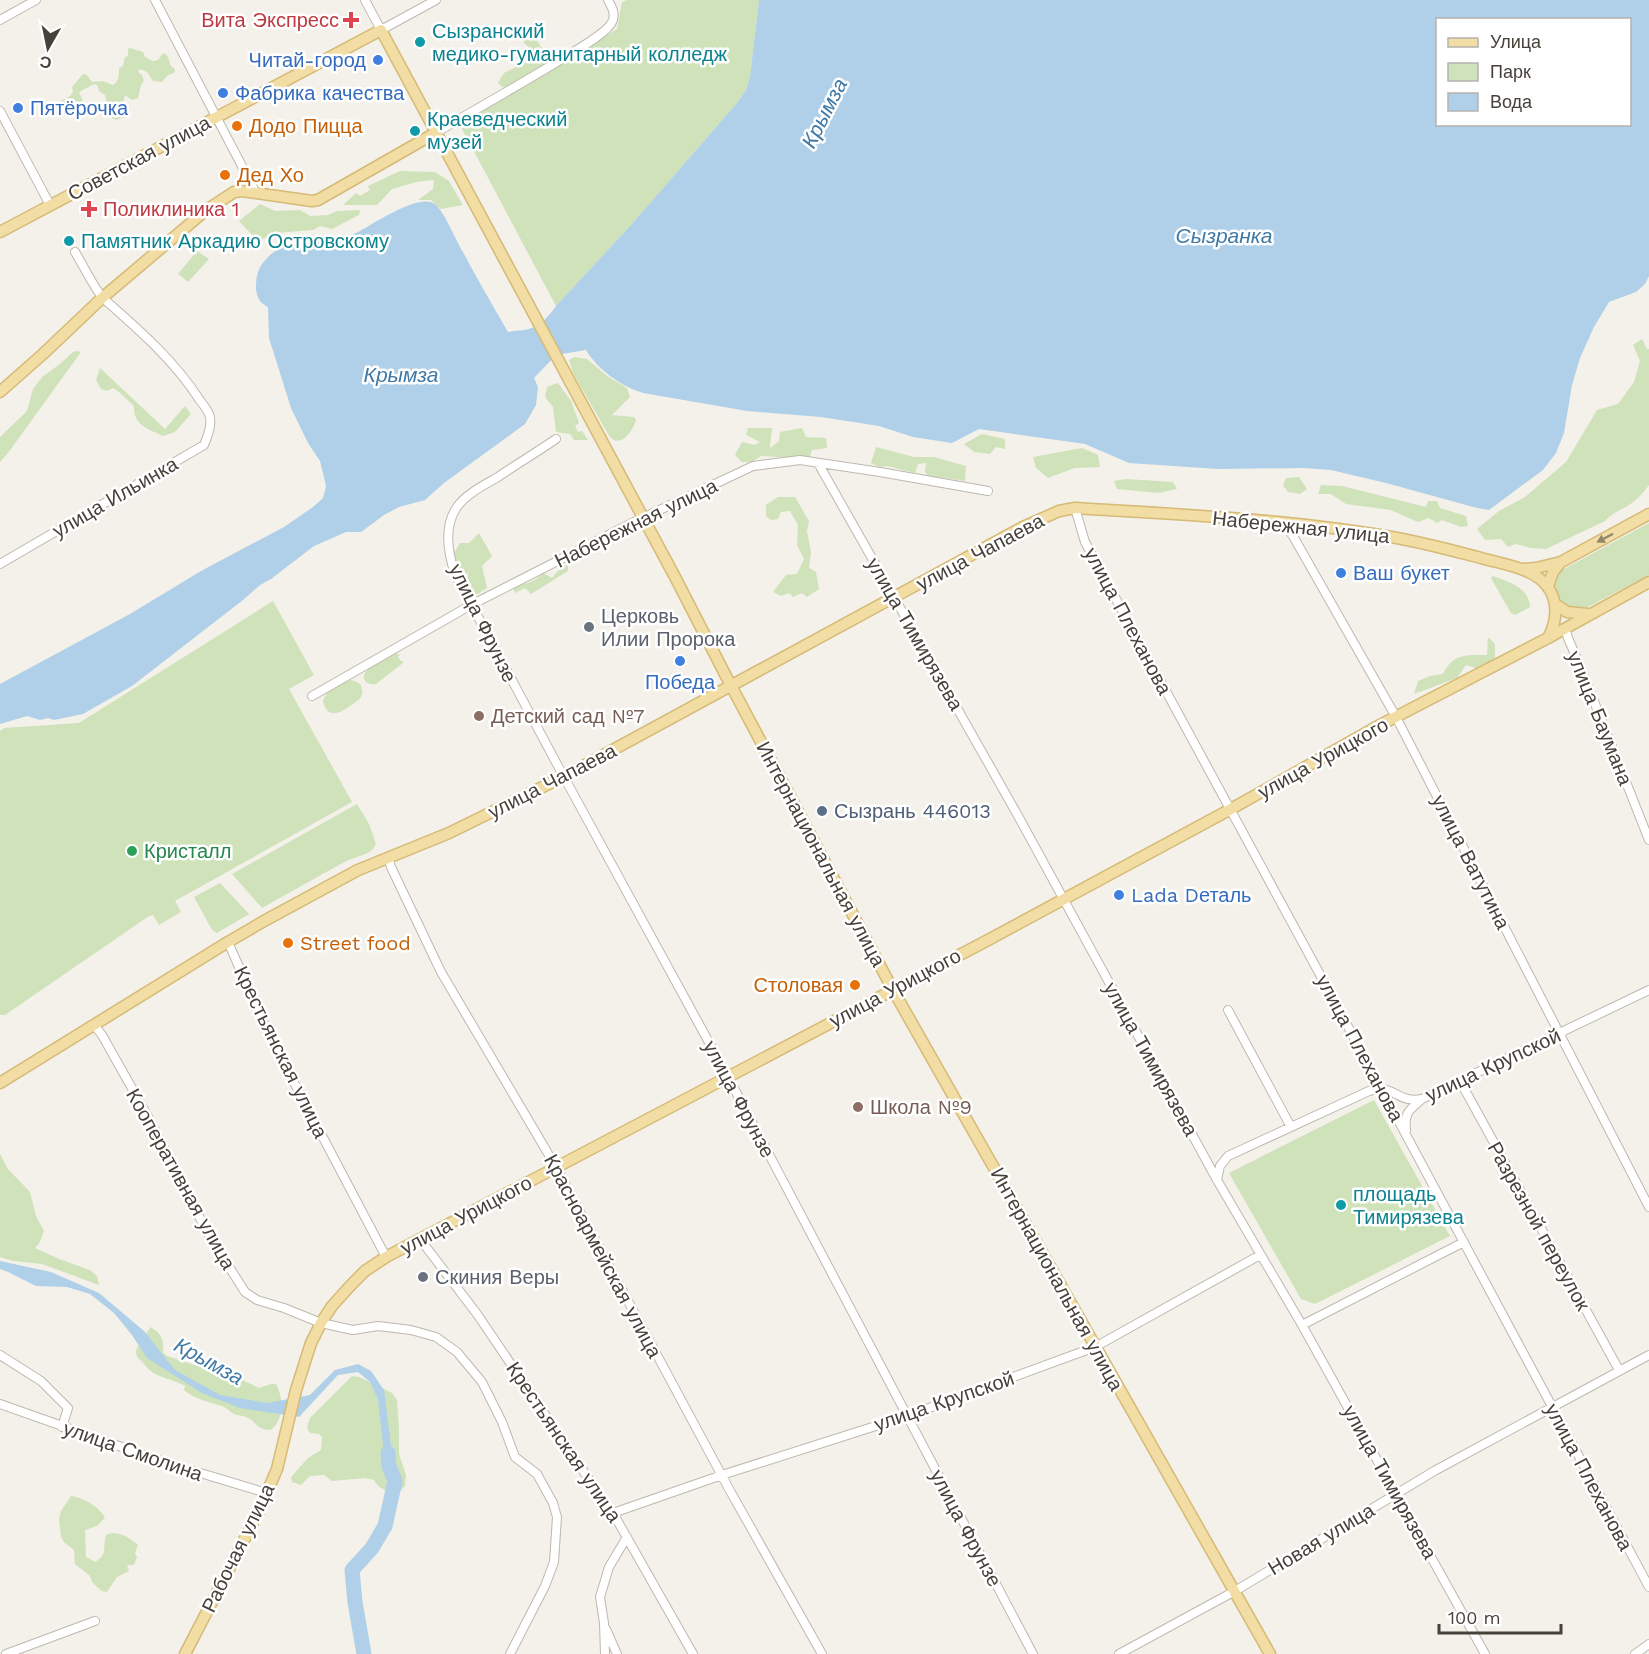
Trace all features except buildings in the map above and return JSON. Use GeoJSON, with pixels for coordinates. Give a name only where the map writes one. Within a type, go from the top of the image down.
{"type":"FeatureCollection","features":[{"type":"Feature","properties":{"kind":"main road","name":"Советская улица"},"geometry":{"type":"LineString","coordinates":[[0,232],[381,30]]}},
{"type":"Feature","properties":{"kind":"main road","name":"Интернациональная улица"},"geometry":{"type":"LineString","coordinates":[[381,30],[893,990],[1270,1654]]}},
{"type":"Feature","properties":{"kind":"main road"},"geometry":{"type":"LineString","coordinates":[[0,392],[102,298],[205,211],[234,192],[318,200],[437,132]]}},
{"type":"Feature","properties":{"kind":"main road","name":"улица Чапаева"},"geometry":{"type":"LineString","coordinates":[[0,1083],[228,942],[358,870],[449,833],[563,777],[1038,520],[1075,507]]}},
{"type":"Feature","properties":{"kind":"main road","name":"Набережная улица"},"geometry":{"type":"LineString","coordinates":[[1075,507],[1283,523],[1399,538],[1523,569]]}},
{"type":"Feature","properties":{"kind":"main road"},"geometry":{"type":"LineString","coordinates":[[1523,569],[1560,562],[1649,514]]}},
{"type":"Feature","properties":{"kind":"main road"},"geometry":{"type":"LineString","coordinates":[[1548,586],[1560,562]]}},
{"type":"Feature","properties":{"kind":"main road"},"geometry":{"type":"LineString","coordinates":[[1523,569],[1548,586],[1555,604],[1555,622],[1548,638]]}},
{"type":"Feature","properties":{"kind":"main road"},"geometry":{"type":"LineString","coordinates":[[1555,604],[1567,612],[1590,614],[1649,582]]}},
{"type":"Feature","properties":{"kind":"main road","name":"улица Урицкого"},"geometry":{"type":"LineString","coordinates":[[296,1390],[311,1343],[332,1306],[364,1271],[386,1257],[1064,899],[1357,738],[1590,614]]}},
{"type":"Feature","properties":{"kind":"main road","name":"Рабочая улица"},"geometry":{"type":"LineString","coordinates":[[184,1654],[246,1538],[267,1493],[277,1469],[296,1390]]}},
{"type":"Feature","properties":{"kind":"street"},"geometry":{"type":"LineString","coordinates":[[0,20],[36,0]]}},
{"type":"Feature","properties":{"kind":"street"},"geometry":{"type":"LineString","coordinates":[[155,0],[256,193]]}},
{"type":"Feature","properties":{"kind":"street"},"geometry":{"type":"LineString","coordinates":[[366,0],[381,30]]}},
{"type":"Feature","properties":{"kind":"street","name":"Советская улица"},"geometry":{"type":"LineString","coordinates":[[381,30],[436,0]]}},
{"type":"Feature","properties":{"kind":"street"},"geometry":{"type":"LineString","coordinates":[[437,132],[584,46],[608,27],[612,21],[614,14],[608,0]]}},
{"type":"Feature","properties":{"kind":"street"},"geometry":{"type":"LineString","coordinates":[[0,111],[50,205]]}},
{"type":"Feature","properties":{"kind":"street"},"geometry":{"type":"LineString","coordinates":[[75,252],[102,298]]}},
{"type":"Feature","properties":{"kind":"street","name":"улица Ильинка"},"geometry":{"type":"LineString","coordinates":[[0,564],[204,445],[210,427],[210,415],[184,377],[135,326],[102,298]]}},
{"type":"Feature","properties":{"kind":"street","name":"улица Фрунзе"},"geometry":{"type":"LineString","coordinates":[[556,439],[471,494],[458,506],[451,518],[448,543],[455,574],[728,1078],[1032,1654]]}},
{"type":"Feature","properties":{"kind":"street","name":"Набережная улица"},"geometry":{"type":"LineString","coordinates":[[312,696],[471,605],[643,518],[753,466],[800,460],[880,471],[988,491]]}},
{"type":"Feature","properties":{"kind":"street","name":"улица Тимирязева"},"geometry":{"type":"LineString","coordinates":[[818,463],[1064,899],[1217,1180],[1302,1325],[1485,1654]]}},
{"type":"Feature","properties":{"kind":"street","name":"улица Плеханова"},"geometry":{"type":"LineString","coordinates":[[1075,507],[1085,542],[1649,1587]]}},
{"type":"Feature","properties":{"kind":"street","name":"улица Ватутина"},"geometry":{"type":"LineString","coordinates":[[1283,523],[1293,536],[1396,717],[1649,1207]]}},
{"type":"Feature","properties":{"kind":"street","name":"улица Баумана"},"geometry":{"type":"LineString","coordinates":[[1565,628],[1649,840]]}},
{"type":"Feature","properties":{"kind":"street","name":"Красноармейская улица"},"geometry":{"type":"LineString","coordinates":[[388,857],[441,972],[556,1167],[722,1475],[822,1654]]}},
{"type":"Feature","properties":{"kind":"street","name":"Крестьянская улица"},"geometry":{"type":"LineString","coordinates":[[228,942],[269,1035],[386,1257]]}},
{"type":"Feature","properties":{"kind":"street","name":"улица Крупской"},"geometry":{"type":"LineString","coordinates":[[1381,1088],[1411,1101],[1422,1099],[1649,990]]}},
{"type":"Feature","properties":{"kind":"street"},"geometry":{"type":"LineString","coordinates":[[1228,1010],[1292,1126]]}},
{"type":"Feature","properties":{"kind":"street","name":"Кооперативная улица"},"geometry":{"type":"LineString","coordinates":[[94,1025],[102,1035],[147,1115],[207,1232],[245,1292],[257,1300],[321,1323],[353,1330],[378,1326],[411,1330],[436,1337],[457,1352],[482,1382],[502,1422],[515,1457],[537,1474],[553,1503],[557,1517],[554,1562],[545,1587],[510,1654]]}},
{"type":"Feature","properties":{"kind":"street","name":"Разрезной переулок"},"geometry":{"type":"LineString","coordinates":[[1460,1081],[1619,1370]]}},
{"type":"Feature","properties":{"kind":"street"},"geometry":{"type":"LineString","coordinates":[[1217,1180],[1220,1166],[1228,1156],[1368,1091],[1381,1088]]}},
{"type":"Feature","properties":{"kind":"street"},"geometry":{"type":"LineString","coordinates":[[1406,1134],[1405,1120],[1408,1112],[1422,1099]]}},
{"type":"Feature","properties":{"kind":"street","name":"Крестьянская улица"},"geometry":{"type":"LineString","coordinates":[[420,1239],[477,1314],[614,1513],[693,1654]]}},
{"type":"Feature","properties":{"kind":"street"},"geometry":{"type":"LineString","coordinates":[[1302,1325],[1464,1242]]}},
{"type":"Feature","properties":{"kind":"street","name":"улица Крупской"},"geometry":{"type":"LineString","coordinates":[[614,1513],[722,1475],[907,1416],[1095,1347],[1260,1255]]}},
{"type":"Feature","properties":{"kind":"street"},"geometry":{"type":"LineString","coordinates":[[0,1355],[41,1381],[68,1408],[62,1427]]}},
{"type":"Feature","properties":{"kind":"street","name":"Новая улица"},"geometry":{"type":"LineString","coordinates":[[1119,1654],[1235,1591],[1436,1470],[1649,1355]]}},
{"type":"Feature","properties":{"kind":"street","name":"улица Смолина"},"geometry":{"type":"LineString","coordinates":[[0,1404],[178,1466],[267,1493]]}},
{"type":"Feature","properties":{"kind":"street"},"geometry":{"type":"LineString","coordinates":[[605,1654],[600,1597],[609,1567],[627,1537]]}},
{"type":"Feature","properties":{"kind":"street"},"geometry":{"type":"LineString","coordinates":[[6,1654],[95,1621]]}},
{"type":"Feature","properties":{"kind":"street"},"geometry":{"type":"LineString","coordinates":[[604,1623],[617,1654]]}},
{"type":"Feature","properties":{"kind":"street"},"geometry":{"type":"LineString","coordinates":[[1635,1654],[1649,1644]]}},
{"type":"Feature","properties":{"kind":"green space"},"geometry":{"type":"Polygon","coordinates":[[[627,0],[759,0],[750,77],[746,90],[737,103],[631,225],[556,306],[460,125],[617,29],[622,2],[627,0]]]}},
{"type":"Feature","properties":{"kind":"green space"},"geometry":{"type":"Polygon","coordinates":[[[532,27],[538,28],[537,41],[553,64],[510,87],[502,87],[498,83],[504,73],[532,59],[536,54],[523,42],[532,27]]]}},
{"type":"Feature","properties":{"kind":"green space"},"geometry":{"type":"Polygon","coordinates":[[[130,48],[143,52],[145,57],[153,61],[158,60],[163,53],[165,54],[175,70],[174,73],[168,75],[162,82],[153,81],[147,72],[140,69],[138,72],[144,81],[138,98],[132,100],[125,95],[123,103],[128,114],[116,120],[112,118],[112,109],[105,95],[94,84],[79,92],[83,101],[81,103],[65,104],[64,111],[50,114],[48,110],[50,107],[70,96],[73,92],[72,87],[83,74],[87,75],[92,82],[103,81],[113,85],[130,48]]]}},
{"type":"Feature","properties":{"kind":"green space"},"geometry":{"type":"Polygon","coordinates":[[[400,171],[435,172],[449,181],[463,205],[441,209],[431,200],[418,200],[433,189],[434,180],[416,182],[392,189],[377,205],[343,205],[356,193],[360,196],[370,190],[368,186],[400,171]]]}},
{"type":"Feature","properties":{"kind":"green space"},"geometry":{"type":"Polygon","coordinates":[[[260,204],[275,211],[300,210],[310,216],[360,210],[359,215],[332,229],[320,226],[313,230],[276,233],[258,241],[239,221],[260,204]]]}},
{"type":"Feature","properties":{"kind":"green space"},"geometry":{"type":"Polygon","coordinates":[[[197,251],[209,259],[188,282],[178,274],[197,251]]]}},
{"type":"Feature","properties":{"kind":"green space"},"geometry":{"type":"Polygon","coordinates":[[[1642,339],[1649,349],[1649,485],[1633,502],[1605,521],[1546,549],[1516,544],[1508,547],[1501,539],[1485,540],[1477,529],[1499,511],[1525,497],[1566,462],[1597,410],[1618,404],[1634,382],[1640,361],[1633,345],[1642,339]]]}},
{"type":"Feature","properties":{"kind":"green space"},"geometry":{"type":"Polygon","coordinates":[[[77,351],[81,352],[0,462],[0,437],[27,411],[33,389],[42,377],[77,351]]]}},
{"type":"Feature","properties":{"kind":"green space"},"geometry":{"type":"Polygon","coordinates":[[[574,357],[587,359],[607,376],[627,388],[630,397],[612,415],[634,417],[636,420],[632,430],[625,438],[616,441],[608,434],[573,373],[569,360],[574,357]]]}},
{"type":"Feature","properties":{"kind":"green space"},"geometry":{"type":"Polygon","coordinates":[[[100,368],[165,429],[185,406],[191,414],[175,432],[163,436],[152,431],[139,422],[134,406],[119,392],[113,388],[107,391],[101,389],[96,380],[100,368]]]}},
{"type":"Feature","properties":{"kind":"green space"},"geometry":{"type":"Polygon","coordinates":[[[558,383],[571,401],[579,423],[575,426],[578,432],[582,431],[588,440],[574,440],[570,434],[556,432],[553,407],[545,397],[547,387],[558,383]]]}},
{"type":"Feature","properties":{"kind":"green space"},"geometry":{"type":"Polygon","coordinates":[[[748,428],[772,428],[770,448],[779,441],[780,432],[802,428],[806,437],[826,438],[827,448],[812,450],[809,459],[761,456],[752,462],[742,462],[735,455],[742,442],[755,445],[760,442],[746,435],[748,428]]]}},
{"type":"Feature","properties":{"kind":"green space"},"geometry":{"type":"Polygon","coordinates":[[[982,434],[1005,439],[1005,449],[996,447],[990,454],[974,452],[964,444],[982,434]]]}},
{"type":"Feature","properties":{"kind":"green space"},"geometry":{"type":"Polygon","coordinates":[[[876,447],[914,457],[934,457],[966,466],[965,481],[930,478],[925,472],[926,463],[918,464],[915,473],[887,466],[879,467],[871,463],[876,447]]]}},
{"type":"Feature","properties":{"kind":"green space"},"geometry":{"type":"Polygon","coordinates":[[[1082,448],[1098,455],[1100,467],[1075,468],[1048,478],[1036,468],[1033,457],[1082,448]]]}},
{"type":"Feature","properties":{"kind":"green space"},"geometry":{"type":"Polygon","coordinates":[[[1299,477],[1307,489],[1300,494],[1288,492],[1283,485],[1286,478],[1299,477]]]}},
{"type":"Feature","properties":{"kind":"green space"},"geometry":{"type":"Polygon","coordinates":[[[1126,479],[1173,482],[1177,489],[1158,493],[1117,489],[1114,481],[1126,479]]]}},
{"type":"Feature","properties":{"kind":"green space"},"geometry":{"type":"Polygon","coordinates":[[[1321,485],[1342,486],[1426,507],[1428,501],[1437,501],[1440,508],[1466,516],[1468,526],[1461,527],[1442,520],[1437,523],[1429,518],[1418,522],[1391,510],[1346,504],[1331,494],[1318,494],[1321,485]]]}},
{"type":"Feature","properties":{"kind":"green space"},"geometry":{"type":"Polygon","coordinates":[[[778,497],[795,497],[809,521],[807,531],[811,552],[809,568],[816,572],[819,589],[807,597],[802,593],[793,597],[789,593],[781,596],[773,592],[786,575],[797,574],[804,559],[797,545],[798,525],[790,511],[781,512],[778,519],[771,520],[766,516],[766,505],[778,497]]]}},
{"type":"Feature","properties":{"kind":"green space"},"geometry":{"type":"Polygon","coordinates":[[[1649,523],[1649,575],[1584,609],[1568,607],[1559,600],[1554,585],[1562,570],[1649,523]]]}},
{"type":"Feature","properties":{"kind":"green space"},"geometry":{"type":"Polygon","coordinates":[[[479,533],[492,556],[482,566],[487,588],[471,598],[466,586],[468,573],[459,574],[454,553],[460,543],[469,543],[479,533]]]}},
{"type":"Feature","properties":{"kind":"green space"},"geometry":{"type":"Polygon","coordinates":[[[568,565],[568,571],[531,594],[525,588],[515,593],[513,588],[532,581],[543,573],[552,578],[562,566],[568,565]]]}},
{"type":"Feature","properties":{"kind":"green space"},"geometry":{"type":"Polygon","coordinates":[[[1493,576],[1522,590],[1529,600],[1530,607],[1515,615],[1511,613],[1491,578],[1493,576]]]}},
{"type":"Feature","properties":{"kind":"green space","name":"Кристалл"},"geometry":{"type":"Polygon","coordinates":[[[273,601],[314,675],[289,689],[352,802],[175,901],[181,912],[159,925],[153,915],[149,916],[5,1015],[0,1015],[0,731],[4,728],[79,723],[273,601]]]}},
{"type":"Feature","properties":{"kind":"green space"},"geometry":{"type":"Polygon","coordinates":[[[1488,637],[1495,644],[1495,661],[1482,670],[1466,665],[1457,678],[1414,694],[1418,681],[1443,674],[1451,662],[1456,659],[1467,655],[1487,655],[1488,637]]]}},
{"type":"Feature","properties":{"kind":"green space"},"geometry":{"type":"Polygon","coordinates":[[[396,653],[400,655],[398,657],[403,663],[376,684],[366,682],[364,675],[367,671],[376,663],[396,653]]]}},
{"type":"Feature","properties":{"kind":"green space"},"geometry":{"type":"Polygon","coordinates":[[[351,680],[361,685],[360,698],[338,713],[330,713],[323,701],[328,693],[338,684],[351,680]]]}},
{"type":"Feature","properties":{"kind":"green space"},"geometry":{"type":"Polygon","coordinates":[[[357,804],[369,824],[376,844],[368,853],[346,861],[262,908],[232,874],[357,804]]]}},
{"type":"Feature","properties":{"kind":"green space"},"geometry":{"type":"Polygon","coordinates":[[[220,883],[249,914],[217,933],[212,930],[194,897],[220,883]]]}},
{"type":"Feature","properties":{"kind":"green space","name":"площадь Тимирязева"},"geometry":{"type":"Polygon","coordinates":[[[1374,1100],[1450,1236],[1315,1304],[1301,1299],[1229,1173],[1374,1100]]]}},
{"type":"Feature","properties":{"kind":"green space"},"geometry":{"type":"Polygon","coordinates":[[[0,1154],[8,1169],[30,1192],[36,1216],[44,1231],[35,1248],[90,1270],[97,1276],[99,1285],[42,1264],[13,1261],[0,1257],[0,1154]]]}},
{"type":"Feature","properties":{"kind":"green space"},"geometry":{"type":"Polygon","coordinates":[[[151,1327],[162,1337],[163,1353],[167,1356],[242,1380],[259,1388],[276,1384],[281,1408],[278,1420],[271,1430],[262,1429],[246,1417],[202,1400],[184,1390],[185,1386],[148,1369],[137,1357],[136,1352],[151,1327]]]}},
{"type":"Feature","properties":{"kind":"green space"},"geometry":{"type":"Polygon","coordinates":[[[352,1376],[359,1377],[392,1393],[397,1400],[399,1454],[406,1475],[405,1486],[398,1493],[386,1491],[374,1480],[365,1478],[332,1481],[324,1475],[310,1476],[301,1485],[292,1482],[291,1477],[308,1458],[321,1450],[322,1437],[319,1434],[310,1433],[307,1428],[310,1418],[352,1376]]]}},
{"type":"Feature","properties":{"kind":"green space"},"geometry":{"type":"Polygon","coordinates":[[[71,1496],[90,1503],[105,1518],[97,1526],[85,1530],[86,1557],[95,1562],[99,1559],[104,1553],[106,1535],[110,1534],[123,1535],[138,1545],[134,1565],[127,1565],[129,1571],[117,1577],[107,1592],[97,1587],[90,1576],[75,1564],[74,1550],[61,1537],[59,1519],[61,1511],[71,1496]]]}},
{"type":"Feature","properties":{"kind":"water","name":"Сызранка"},"geometry":{"type":"Polygon","coordinates":[[[759,0],[1649,0],[1649,276],[1645,284],[1636,292],[1609,302],[1594,327],[1580,358],[1572,385],[1564,433],[1556,453],[1543,470],[1489,510],[1331,470],[1218,469],[1129,463],[1085,444],[979,429],[952,443],[913,437],[879,426],[821,417],[747,411],[635,390],[618,382],[604,371],[586,350],[556,355],[534,378],[538,387],[536,405],[525,424],[444,483],[425,500],[399,507],[361,532],[346,532],[314,546],[260,585],[132,686],[83,714],[54,720],[48,718],[40,720],[27,716],[0,724],[0,684],[284,527],[323,498],[326,486],[320,461],[308,443],[291,408],[269,338],[268,307],[261,302],[256,292],[258,271],[276,250],[293,244],[343,238],[407,206],[428,201],[435,204],[442,213],[508,332],[529,329],[545,320],[631,225],[746,90],[750,77],[759,0]]]}},
{"type":"Feature","properties":{"kind":"water","name":"Крымза"},"geometry":{"type":"Polygon","coordinates":[[[0,1261],[51,1272],[99,1293],[144,1331],[175,1370],[220,1395],[268,1403],[310,1395],[335,1370],[358,1364],[371,1371],[384,1390],[396,1470],[389,1472],[383,1446],[378,1399],[370,1382],[358,1372],[338,1375],[299,1417],[240,1408],[202,1393],[147,1358],[114,1313],[90,1294],[67,1287],[36,1286],[0,1269],[0,1261]]]}},
{"type":"Feature","properties":{"kind":"waterway","name":"Крымза"},"geometry":{"type":"LineString","coordinates":[[364,1654],[352,1570],[372,1548],[385,1526],[395,1481],[389,1466],[388,1453]]}},
{"type":"Feature","properties":{"kind":"place","name":"Вита Экспресс"},"geometry":{"type":"Point","coordinates":[351,20]}},
{"type":"Feature","properties":{"kind":"place","name":"Сызранский медико-гуманитарный колледж"},"geometry":{"type":"Point","coordinates":[420,42]}},
{"type":"Feature","properties":{"kind":"place","name":"Читай-город"},"geometry":{"type":"Point","coordinates":[378,60]}},
{"type":"Feature","properties":{"kind":"place","name":"Фабрика качества"},"geometry":{"type":"Point","coordinates":[223,93]}},
{"type":"Feature","properties":{"kind":"place","name":"Пятёрочка"},"geometry":{"type":"Point","coordinates":[18,108]}},
{"type":"Feature","properties":{"kind":"place","name":"Додо Пицца"},"geometry":{"type":"Point","coordinates":[237,126]}},
{"type":"Feature","properties":{"kind":"place","name":"Краеведческий музей"},"geometry":{"type":"Point","coordinates":[415,131]}},
{"type":"Feature","properties":{"kind":"place","name":"Дед Хо"},"geometry":{"type":"Point","coordinates":[225,175]}},
{"type":"Feature","properties":{"kind":"place","name":"Поликлиника 1"},"geometry":{"type":"Point","coordinates":[89,209]}},
{"type":"Feature","properties":{"kind":"place","name":"Памятник Аркадию Островскому"},"geometry":{"type":"Point","coordinates":[69,241]}},
{"type":"Feature","properties":{"kind":"place","name":"Ваш букет"},"geometry":{"type":"Point","coordinates":[1341,573]}},
{"type":"Feature","properties":{"kind":"place","name":"Церковь Илии Пророка"},"geometry":{"type":"Point","coordinates":[589,627]}},
{"type":"Feature","properties":{"kind":"place","name":"Победа"},"geometry":{"type":"Point","coordinates":[680,661]}},
{"type":"Feature","properties":{"kind":"place","name":"Детский сад №7"},"geometry":{"type":"Point","coordinates":[479,716]}},
{"type":"Feature","properties":{"kind":"place","name":"Сызрань 446013"},"geometry":{"type":"Point","coordinates":[822,811]}},
{"type":"Feature","properties":{"kind":"place","name":"Кристалл"},"geometry":{"type":"Point","coordinates":[132,851]}},
{"type":"Feature","properties":{"kind":"place","name":"Lada Dеталь"},"geometry":{"type":"Point","coordinates":[1119,895]}},
{"type":"Feature","properties":{"kind":"place","name":"Street food"},"geometry":{"type":"Point","coordinates":[288,943]}},
{"type":"Feature","properties":{"kind":"place","name":"Столовая"},"geometry":{"type":"Point","coordinates":[855,985]}},
{"type":"Feature","properties":{"kind":"place","name":"Школа №9"},"geometry":{"type":"Point","coordinates":[858,1107]}},
{"type":"Feature","properties":{"kind":"place","name":"площадь Тимирязева"},"geometry":{"type":"Point","coordinates":[1341,1205]}},
{"type":"Feature","properties":{"kind":"place","name":"Скиния Веры"},"geometry":{"type":"Point","coordinates":[423,1277]}}]}
